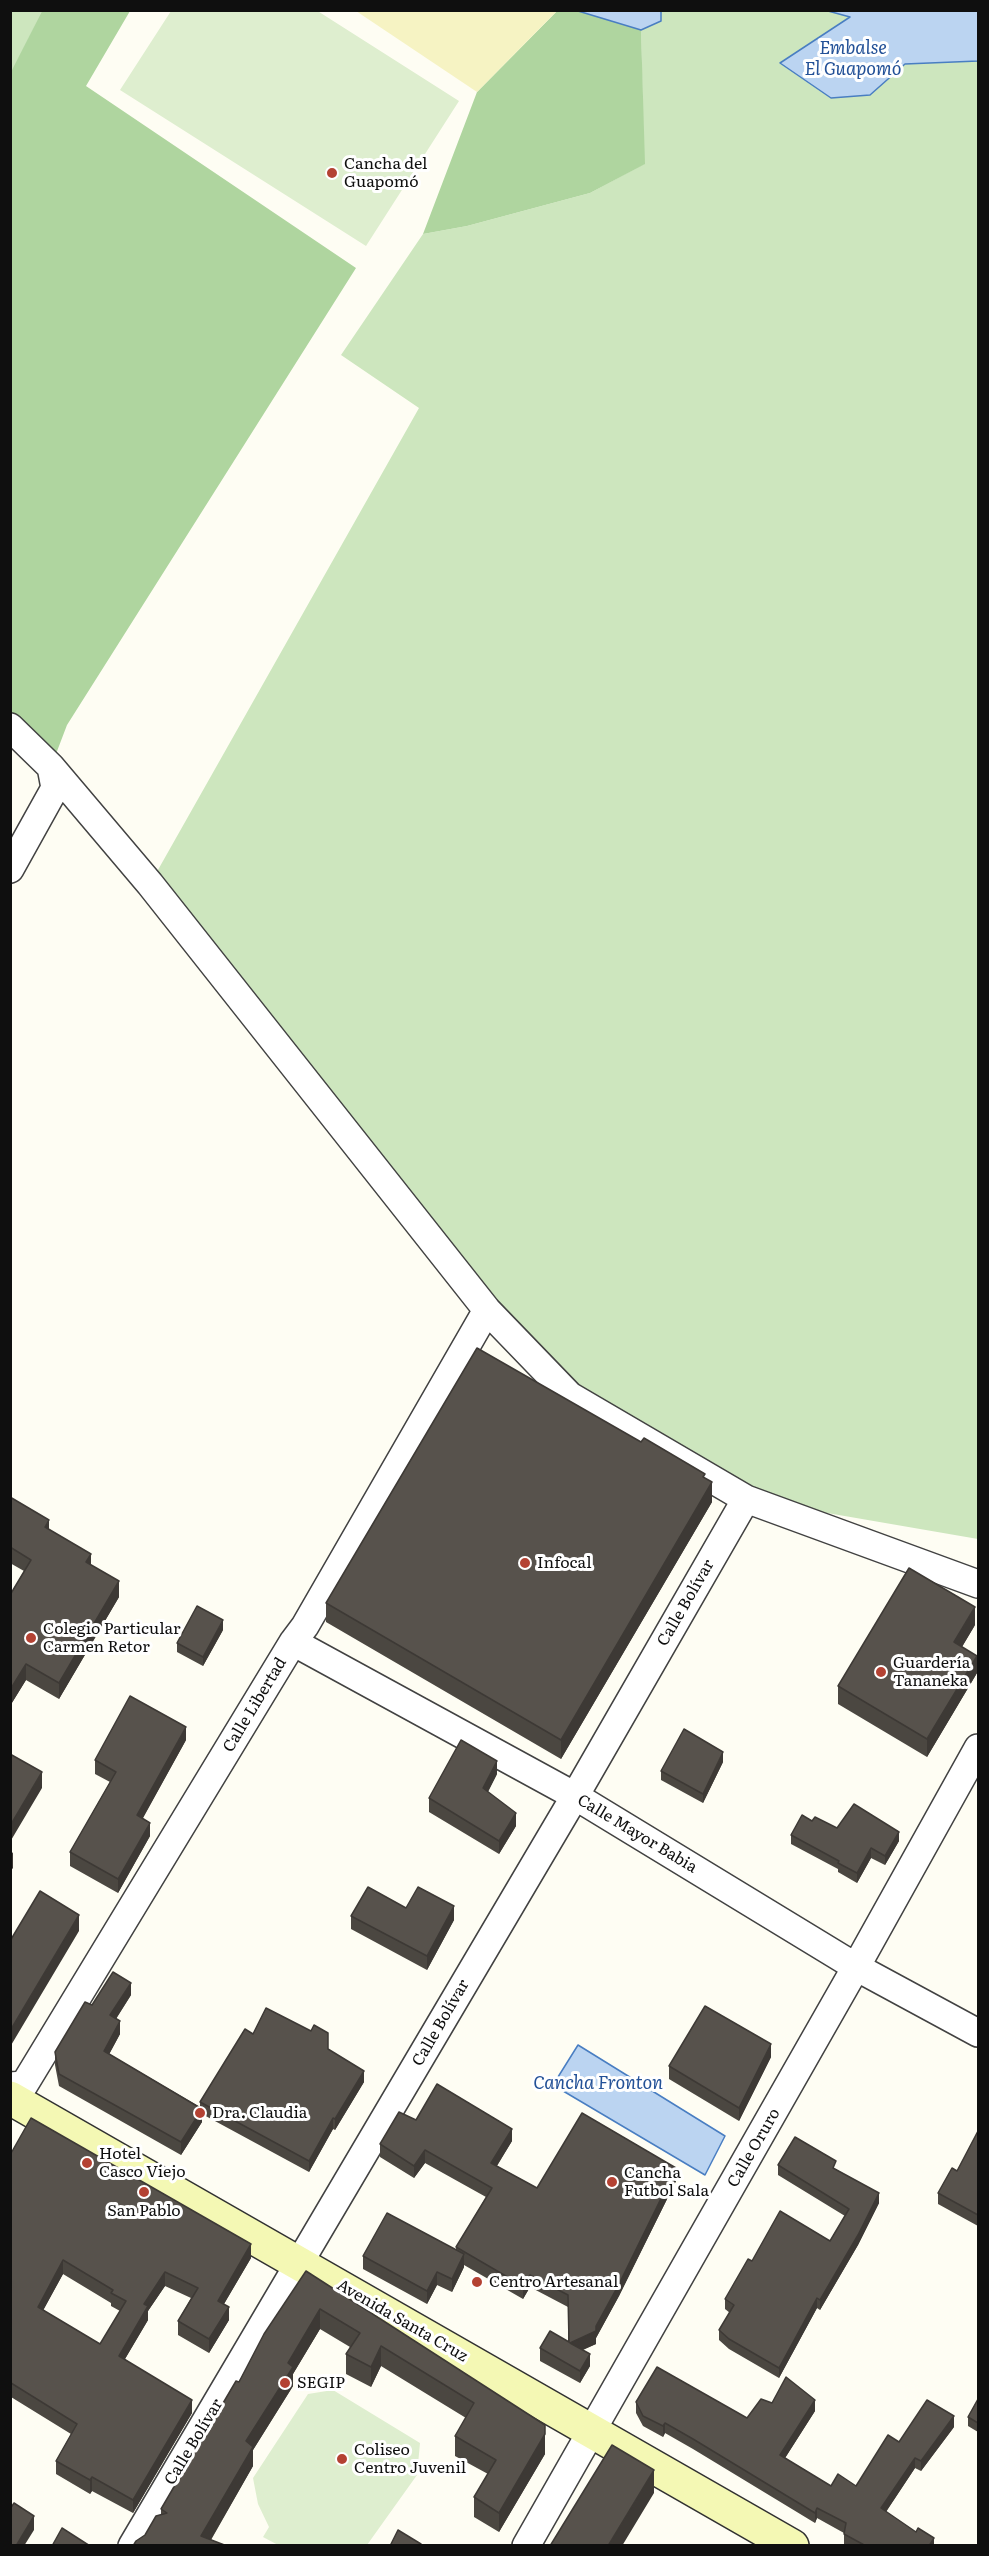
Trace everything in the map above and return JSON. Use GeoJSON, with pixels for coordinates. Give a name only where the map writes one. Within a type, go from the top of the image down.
{"type":"FeatureCollection","features":[{"type":"Feature","properties":{"kind":"main road","name":"Avenida Santa Cruz"},"geometry":{"type":"LineString","coordinates":[[10,2098],[300,2262],[792,2546]]}},
{"type":"Feature","properties":{"kind":"street"},"geometry":{"type":"LineString","coordinates":[[10,727],[51,767],[150,884],[487,1310],[570,1396],[746,1499],[978,1584]]}},
{"type":"Feature","properties":{"kind":"street"},"geometry":{"type":"LineString","coordinates":[[10,869],[55,788],[51,767]]}},
{"type":"Feature","properties":{"kind":"street","name":"Calle Libertad"},"geometry":{"type":"LineString","coordinates":[[10,2086],[24,2085],[293,1642],[305,1626],[487,1310]]}},
{"type":"Feature","properties":{"kind":"street","name":"Calle Bolívar"},"geometry":{"type":"LineString","coordinates":[[132,2546],[574,1796],[746,1499]]}},
{"type":"Feature","properties":{"kind":"street","name":"Calle Mayor Babia"},"geometry":{"type":"LineString","coordinates":[[293,1642],[574,1796],[856,1967],[978,2033]]}},
{"type":"Feature","properties":{"kind":"street","name":"Calle Oruro"},"geometry":{"type":"LineString","coordinates":[[526,2546],[978,1748]]}},
{"type":"Feature","properties":{"kind":"green space","name":"Cancha del Guapomó"},"geometry":{"type":"Polygon","coordinates":[[[316,10],[459,101],[366,246],[120,90],[171,11],[316,10]]]}},
{"type":"Feature","properties":{"kind":"green space"},"geometry":{"type":"Polygon","coordinates":[[[828,10],[850,16],[870,95],[905,64],[978,61],[978,1539],[746,1499],[570,1396],[150,884],[419,408],[341,355],[423,234],[467,226],[590,193],[644,164],[641,30],[661,21],[661,11],[828,10]]]}},
{"type":"Feature","properties":{"kind":"green space"},"geometry":{"type":"Polygon","coordinates":[[[10,11],[42,11],[11,74],[10,11]]]}},
{"type":"Feature","properties":{"kind":"green space"},"geometry":{"type":"Polygon","coordinates":[[[42,11],[130,11],[86,86],[356,268],[67,725],[51,767],[11,727],[10,74],[42,11]]]}},
{"type":"Feature","properties":{"kind":"green space"},"geometry":{"type":"Polygon","coordinates":[[[557,11],[578,11],[641,30],[645,164],[590,193],[467,226],[423,234],[477,92],[557,11]]]}},
{"type":"Feature","properties":{"kind":"green space","name":"Coliseo Centro Juvenil"},"geometry":{"type":"Polygon","coordinates":[[[333,2390],[420,2443],[417,2475],[367,2545],[278,2545],[263,2537],[269,2527],[258,2504],[253,2478],[308,2394],[333,2390]]]}},
{"type":"Feature","properties":{"kind":"sand"},"geometry":{"type":"Polygon","coordinates":[[[356,11],[557,11],[477,92],[356,11]]]}},
{"type":"Feature","properties":{"kind":"water"},"geometry":{"type":"Polygon","coordinates":[[[578,11],[661,11],[661,21],[641,30],[578,11]]]}},
{"type":"Feature","properties":{"kind":"water","name":"Embalse El Guapomó"},"geometry":{"type":"Polygon","coordinates":[[[828,11],[978,11],[978,61],[905,64],[870,95],[831,98],[780,63],[850,17],[828,11]]]}},
{"type":"Feature","properties":{"kind":"water","name":"Cancha Fronton"},"geometry":{"type":"Polygon","coordinates":[[[578,2045],[725,2136],[705,2175],[553,2085],[578,2045]]]}},
{"type":"Feature","properties":{"kind":"building","name":"Infocal"},"geometry":{"type":"Polygon","coordinates":[[[477,1348],[641,1442],[644,1438],[705,1474],[703,1477],[712,1482],[561,1740],[326,1603],[477,1348]]]}},
{"type":"Feature","properties":{"kind":"building","name":"Colegio Particular Carmen Retor"},"geometry":{"type":"Polygon","coordinates":[[[10,1497],[49,1520],[45,1527],[91,1554],[86,1562],[119,1581],[59,1683],[26,1664],[10,1690],[10,1595],[31,1560],[10,1547],[10,1497]]]}},
{"type":"Feature","properties":{"kind":"building","name":"Guardería Tananeka"},"geometry":{"type":"Polygon","coordinates":[[[909,1568],[975,1607],[954,1642],[977,1656],[927,1739],[838,1686],[909,1568]]]}},
{"type":"Feature","properties":{"kind":"building"},"geometry":{"type":"Polygon","coordinates":[[[197,1606],[223,1620],[203,1657],[177,1643],[197,1606]]]}},
{"type":"Feature","properties":{"kind":"building"},"geometry":{"type":"Polygon","coordinates":[[[130,1696],[186,1727],[137,1815],[150,1823],[118,1879],[70,1852],[116,1772],[95,1760],[130,1696]]]}},
{"type":"Feature","properties":{"kind":"building"},"geometry":{"type":"Polygon","coordinates":[[[684,1729],[723,1752],[703,1794],[661,1771],[684,1729]]]}},
{"type":"Feature","properties":{"kind":"building"},"geometry":{"type":"Polygon","coordinates":[[[461,1740],[497,1761],[483,1788],[516,1813],[499,1841],[429,1798],[461,1740]]]}},
{"type":"Feature","properties":{"kind":"building"},"geometry":{"type":"Polygon","coordinates":[[[10,1754],[42,1772],[10,1826],[10,1754]]]}},
{"type":"Feature","properties":{"kind":"building"},"geometry":{"type":"Polygon","coordinates":[[[854,1804],[899,1832],[885,1856],[871,1848],[857,1873],[791,1835],[802,1815],[812,1821],[815,1817],[837,1828],[854,1804]]]}},
{"type":"Feature","properties":{"kind":"building"},"geometry":{"type":"Polygon","coordinates":[[[368,1887],[406,1908],[418,1887],[454,1906],[427,1956],[351,1916],[368,1887]]]}},
{"type":"Feature","properties":{"kind":"building"},"geometry":{"type":"Polygon","coordinates":[[[40,1891],[79,1915],[10,2031],[10,1941],[40,1891]]]}},
{"type":"Feature","properties":{"kind":"building"},"geometry":{"type":"Polygon","coordinates":[[[113,1972],[131,1983],[110,2015],[120,2021],[104,2051],[202,2109],[181,2142],[59,2074],[55,2052],[85,2002],[92,2005],[113,1972]]]}},
{"type":"Feature","properties":{"kind":"building"},"geometry":{"type":"Polygon","coordinates":[[[705,2006],[771,2044],[739,2108],[669,2066],[705,2006]]]}},
{"type":"Feature","properties":{"kind":"building"},"geometry":{"type":"Polygon","coordinates":[[[266,2008],[311,2031],[314,2025],[328,2033],[328,2049],[364,2071],[335,2119],[333,2118],[309,2161],[200,2102],[245,2029],[253,2034],[266,2008]]]}},
{"type":"Feature","properties":{"kind":"building"},"geometry":{"type":"Polygon","coordinates":[[[437,2084],[512,2129],[491,2163],[537,2188],[582,2113],[676,2168],[596,2326],[596,2331],[570,2343],[590,2354],[580,2371],[540,2348],[550,2331],[569,2342],[568,2295],[530,2275],[523,2286],[456,2247],[492,2188],[425,2150],[414,2166],[380,2144],[399,2112],[416,2120],[437,2084]]]}},
{"type":"Feature","properties":{"kind":"building"},"geometry":{"type":"Polygon","coordinates":[[[31,2118],[251,2244],[218,2301],[229,2307],[209,2339],[178,2321],[198,2288],[165,2272],[144,2304],[148,2306],[119,2356],[192,2400],[133,2500],[92,2477],[90,2480],[56,2461],[77,2424],[10,2384],[10,2155],[31,2118]],[[63,2260],[38,2307],[100,2344],[126,2301],[111,2293],[113,2290],[63,2260]]]}},
{"type":"Feature","properties":{"kind":"building"},"geometry":{"type":"Polygon","coordinates":[[[978,2131],[978,2215],[938,2193],[952,2168],[957,2171],[978,2131]]]}},
{"type":"Feature","properties":{"kind":"building"},"geometry":{"type":"Polygon","coordinates":[[[795,2137],[836,2161],[833,2168],[879,2193],[858,2235],[820,2300],[817,2298],[779,2368],[729,2339],[719,2330],[734,2305],[725,2299],[748,2259],[752,2261],[780,2211],[830,2241],[849,2209],[778,2165],[795,2137]]]}},
{"type":"Feature","properties":{"kind":"building"},"geometry":{"type":"Polygon","coordinates":[[[387,2213],[464,2254],[452,2279],[437,2272],[427,2291],[363,2256],[387,2213]]]}},
{"type":"Feature","properties":{"kind":"building"},"geometry":{"type":"Polygon","coordinates":[[[306,2271],[545,2425],[545,2434],[499,2513],[474,2497],[496,2460],[455,2436],[474,2403],[381,2346],[371,2367],[346,2354],[360,2333],[320,2309],[288,2363],[293,2367],[246,2441],[253,2447],[201,2536],[227,2546],[133,2546],[145,2535],[156,2516],[167,2513],[161,2509],[236,2381],[239,2382],[264,2334],[306,2271]]]}},
{"type":"Feature","properties":{"kind":"building"},"geometry":{"type":"Polygon","coordinates":[[[657,2367],[747,2418],[761,2399],[772,2403],[786,2377],[815,2400],[780,2455],[831,2486],[838,2474],[856,2486],[888,2435],[899,2442],[927,2400],[954,2416],[921,2461],[915,2458],[881,2508],[916,2532],[918,2528],[934,2538],[929,2546],[866,2546],[844,2534],[846,2523],[817,2508],[815,2513],[665,2423],[663,2426],[643,2416],[636,2402],[657,2367]]]}},
{"type":"Feature","properties":{"kind":"building"},"geometry":{"type":"Polygon","coordinates":[[[978,2399],[978,2423],[968,2417],[978,2399]]]}},
{"type":"Feature","properties":{"kind":"building"},"geometry":{"type":"Polygon","coordinates":[[[612,2445],[654,2470],[608,2546],[550,2546],[612,2445]]]}},
{"type":"Feature","properties":{"kind":"building"},"geometry":{"type":"Polygon","coordinates":[[[14,2503],[34,2516],[16,2546],[10,2546],[10,2509],[14,2503]]]}},
{"type":"Feature","properties":{"kind":"building"},"geometry":{"type":"Polygon","coordinates":[[[62,2528],[90,2546],[52,2546],[62,2528]]]}},
{"type":"Feature","properties":{"kind":"building"},"geometry":{"type":"Polygon","coordinates":[[[398,2530],[421,2544],[420,2546],[390,2546],[398,2530]]]}},
{"type":"Feature","properties":{"kind":"place","name":"Cancha del Guapomó"},"geometry":{"type":"Point","coordinates":[332,173]}},
{"type":"Feature","properties":{"kind":"place","name":"Infocal"},"geometry":{"type":"Point","coordinates":[525,1563]}},
{"type":"Feature","properties":{"kind":"place","name":"Colegio Particular Carmen Retor"},"geometry":{"type":"Point","coordinates":[31,1638]}},
{"type":"Feature","properties":{"kind":"place","name":"Guardería Tananeka"},"geometry":{"type":"Point","coordinates":[881,1672]}},
{"type":"Feature","properties":{"kind":"place","name":"Dra. Claudia"},"geometry":{"type":"Point","coordinates":[200,2113]}},
{"type":"Feature","properties":{"kind":"place","name":"Hotel Casco Viejo"},"geometry":{"type":"Point","coordinates":[87,2163]}},
{"type":"Feature","properties":{"kind":"place","name":"Cancha Futbol Sala"},"geometry":{"type":"Point","coordinates":[612,2182]}},
{"type":"Feature","properties":{"kind":"place","name":"San Pablo"},"geometry":{"type":"Point","coordinates":[144,2192]}},
{"type":"Feature","properties":{"kind":"place","name":"Centro Artesanal"},"geometry":{"type":"Point","coordinates":[477,2282]}},
{"type":"Feature","properties":{"kind":"place","name":"SEGIP"},"geometry":{"type":"Point","coordinates":[285,2383]}},
{"type":"Feature","properties":{"kind":"place","name":"Coliseo Centro Juvenil"},"geometry":{"type":"Point","coordinates":[342,2459]}}]}
